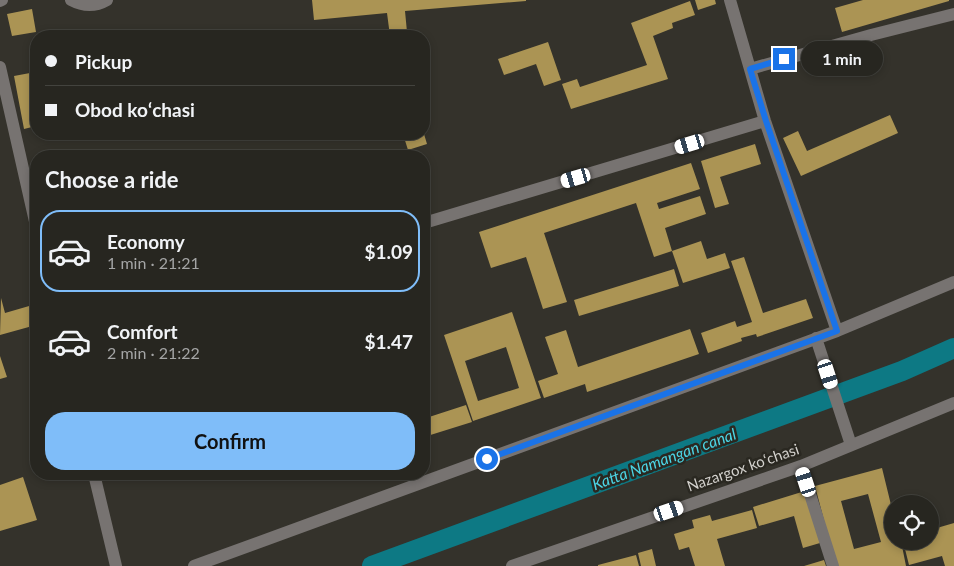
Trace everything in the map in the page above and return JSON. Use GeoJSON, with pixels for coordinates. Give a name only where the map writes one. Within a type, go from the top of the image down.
{"type":"FeatureCollection","features":[{"type":"Feature","properties":{"kind":"street"},"geometry":{"type":"LineString","coordinates":[[71,0],[80,5],[87,3],[99,4],[107,0]]}},
{"type":"Feature","properties":{"kind":"street"},"geometry":{"type":"LineString","coordinates":[[730,0],[766,121],[837,331]]}},
{"type":"Feature","properties":{"kind":"street"},"geometry":{"type":"LineString","coordinates":[[750,69],[880,32],[954,14]]}},
{"type":"Feature","properties":{"kind":"street"},"geometry":{"type":"LineString","coordinates":[[0,67],[30,200]]}},
{"type":"Feature","properties":{"kind":"street"},"geometry":{"type":"LineString","coordinates":[[430,221],[766,121]]}},
{"type":"Feature","properties":{"kind":"street"},"geometry":{"type":"LineString","coordinates":[[430,479],[837,331],[954,282]]}},
{"type":"Feature","properties":{"kind":"street"},"geometry":{"type":"LineString","coordinates":[[816,338],[851,445]]}},
{"type":"Feature","properties":{"kind":"street","name":"Nazargox koʻchasi"},"geometry":{"type":"LineString","coordinates":[[512,566],[801,466],[954,404]]}},
{"type":"Feature","properties":{"kind":"street"},"geometry":{"type":"LineString","coordinates":[[801,466],[833,566]]}},
{"type":"Feature","properties":{"kind":"street"},"geometry":{"type":"LineString","coordinates":[[95,480],[116,566]]}},
{"type":"Feature","properties":{"kind":"street"},"geometry":{"type":"LineString","coordinates":[[194,566],[429,480]]}},
{"type":"Feature","properties":{"kind":"building"},"geometry":{"type":"Polygon","coordinates":[[[312,0],[526,0],[405,11],[407,30],[389,30],[387,13],[314,20],[312,0]]]}},
{"type":"Feature","properties":{"kind":"building"},"geometry":{"type":"Polygon","coordinates":[[[695,0],[715,0],[716,4],[698,10],[695,0]]]}},
{"type":"Feature","properties":{"kind":"building"},"geometry":{"type":"Polygon","coordinates":[[[863,0],[949,1],[842,32],[835,8],[863,0]]]}},
{"type":"Feature","properties":{"kind":"building"},"geometry":{"type":"Polygon","coordinates":[[[690,1],[695,15],[672,23],[673,28],[653,36],[668,79],[571,109],[562,84],[577,79],[580,87],[647,65],[631,23],[690,1]]]}},
{"type":"Feature","properties":{"kind":"building"},"geometry":{"type":"Polygon","coordinates":[[[32,9],[36,30],[30,30],[30,33],[12,36],[7,14],[32,9]]]}},
{"type":"Feature","properties":{"kind":"building"},"geometry":{"type":"Polygon","coordinates":[[[548,42],[561,80],[544,86],[536,64],[504,75],[498,59],[548,42]]]}},
{"type":"Feature","properties":{"kind":"building"},"geometry":{"type":"Polygon","coordinates":[[[30,73],[30,128],[24,129],[14,76],[30,73]]]}},
{"type":"Feature","properties":{"kind":"building"},"geometry":{"type":"Polygon","coordinates":[[[890,115],[898,133],[801,176],[783,138],[798,131],[807,151],[890,115]]]}},
{"type":"Feature","properties":{"kind":"building"},"geometry":{"type":"Polygon","coordinates":[[[405,140],[426,140],[427,144],[408,150],[405,140]]]}},
{"type":"Feature","properties":{"kind":"building"},"geometry":{"type":"Polygon","coordinates":[[[755,144],[761,164],[720,177],[729,204],[715,208],[701,161],[755,144]]]}},
{"type":"Feature","properties":{"kind":"building"},"geometry":{"type":"Polygon","coordinates":[[[691,163],[700,189],[657,203],[659,209],[700,196],[706,214],[665,228],[672,251],[654,257],[636,203],[544,233],[567,302],[543,309],[526,257],[491,268],[479,232],[691,163]]]}},
{"type":"Feature","properties":{"kind":"building"},"geometry":{"type":"Polygon","coordinates":[[[701,241],[707,259],[725,253],[730,268],[683,283],[672,251],[701,241]]]}},
{"type":"Feature","properties":{"kind":"building"},"geometry":{"type":"Polygon","coordinates":[[[744,257],[763,313],[806,299],[813,318],[757,337],[756,334],[741,338],[742,341],[708,353],[701,333],[735,321],[737,327],[752,322],[731,261],[744,257]]]}},
{"type":"Feature","properties":{"kind":"building"},"geometry":{"type":"Polygon","coordinates":[[[674,269],[679,286],[579,316],[574,300],[674,269]]]}},
{"type":"Feature","properties":{"kind":"building"},"geometry":{"type":"Polygon","coordinates":[[[1,298],[5,313],[30,306],[30,327],[0,335],[1,298]]]}},
{"type":"Feature","properties":{"kind":"building"},"geometry":{"type":"Polygon","coordinates":[[[512,312],[541,398],[473,421],[444,335],[512,312]],[[506,347],[465,361],[478,401],[519,388],[506,347]]]}},
{"type":"Feature","properties":{"kind":"building"},"geometry":{"type":"Polygon","coordinates":[[[690,329],[699,354],[587,392],[585,384],[544,398],[538,381],[558,374],[545,337],[566,330],[578,367],[690,329]]]}},
{"type":"Feature","properties":{"kind":"building"},"geometry":{"type":"Polygon","coordinates":[[[0,356],[7,377],[0,379],[0,356]]]}},
{"type":"Feature","properties":{"kind":"building"},"geometry":{"type":"Polygon","coordinates":[[[466,405],[472,422],[430,435],[430,417],[466,405]]]}},
{"type":"Feature","properties":{"kind":"building"},"geometry":{"type":"Polygon","coordinates":[[[882,468],[889,495],[884,495],[884,550],[903,550],[906,566],[836,566],[815,486],[882,468]],[[868,494],[841,501],[854,549],[881,542],[868,494]]]}},
{"type":"Feature","properties":{"kind":"building"},"geometry":{"type":"Polygon","coordinates":[[[23,477],[37,520],[0,531],[0,485],[23,477]]]}},
{"type":"Feature","properties":{"kind":"building"},"geometry":{"type":"Polygon","coordinates":[[[805,491],[820,543],[803,548],[794,516],[759,526],[753,507],[805,491]]]}},
{"type":"Feature","properties":{"kind":"building"},"geometry":{"type":"Polygon","coordinates":[[[752,510],[757,528],[717,539],[725,566],[695,566],[689,547],[679,550],[674,534],[694,528],[692,520],[710,515],[712,521],[752,510]]]}},
{"type":"Feature","properties":{"kind":"building"},"geometry":{"type":"Polygon","coordinates":[[[954,523],[954,566],[945,566],[942,556],[909,565],[905,550],[939,550],[939,527],[954,523]]]}},
{"type":"Feature","properties":{"kind":"building"},"geometry":{"type":"Polygon","coordinates":[[[652,549],[656,566],[641,566],[638,553],[652,549]]]}},
{"type":"Feature","properties":{"kind":"building"},"geometry":{"type":"Polygon","coordinates":[[[636,555],[639,566],[598,566],[598,565],[636,555]]]}},
{"type":"Feature","properties":{"kind":"building"},"geometry":{"type":"Polygon","coordinates":[[[824,560],[826,566],[804,566],[824,560]]]}},
{"type":"Feature","properties":{"kind":"waterway","name":"Katta Namangan canal"},"geometry":{"type":"LineString","coordinates":[[372,566],[902,371],[954,348]]}},
{"type":"Feature","properties":{"kind":"route"},"geometry":{"type":"LineString","coordinates":[[487,459],[837,331],[750,69],[784,59]]}}]}
